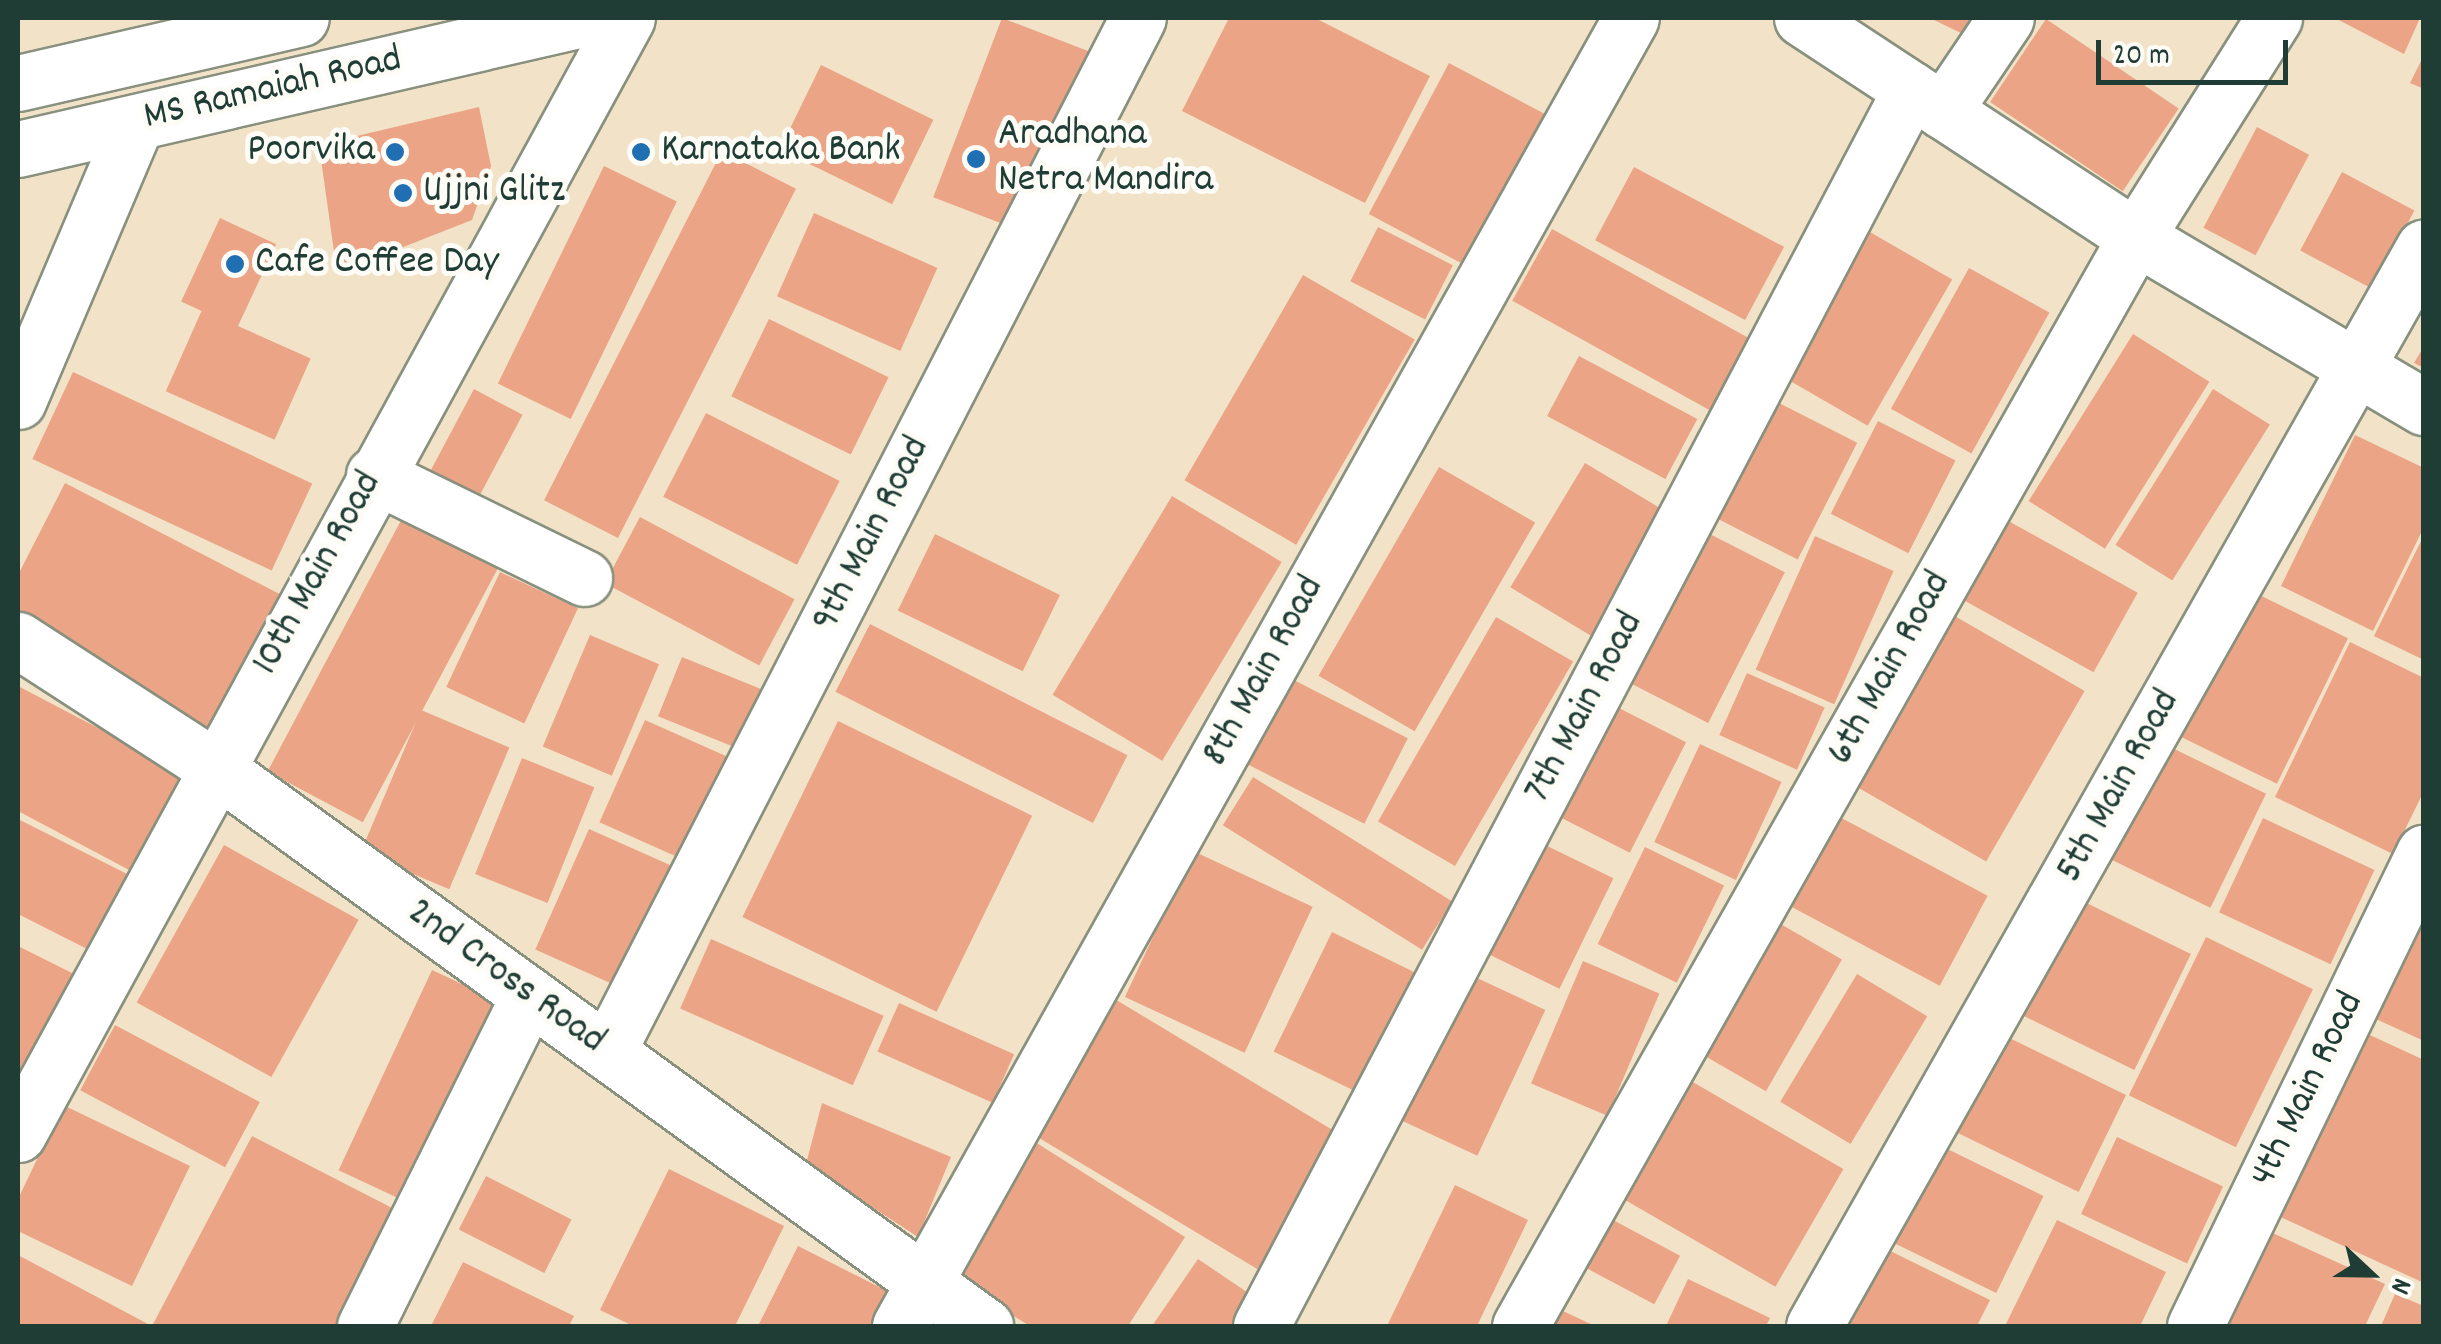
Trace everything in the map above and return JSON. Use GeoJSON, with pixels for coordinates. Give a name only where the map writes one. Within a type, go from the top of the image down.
{"type":"FeatureCollection","features":[{"type":"Feature","properties":{"kind":"street","name":"MS Ramaiah Road"},"geometry":{"type":"LineString","coordinates":[[18,83],[301,18]]}},
{"type":"Feature","properties":{"kind":"street","name":"MS Ramaiah Road"},"geometry":{"type":"LineString","coordinates":[[18,149],[587,18]]}},
{"type":"Feature","properties":{"kind":"street","name":"10th Main Road"},"geometry":{"type":"LineString","coordinates":[[18,1134],[214,766],[627,18]]}},
{"type":"Feature","properties":{"kind":"street","name":"9th Main Road"},"geometry":{"type":"LineString","coordinates":[[608,1052],[1138,18]]}},
{"type":"Feature","properties":{"kind":"street","name":"8th Main Road"},"geometry":{"type":"LineString","coordinates":[[900,1326],[1631,18]]}},
{"type":"Feature","properties":{"kind":"street"},"geometry":{"type":"LineString","coordinates":[[1802,18],[2136,237],[2359,364],[2424,407]]}},
{"type":"Feature","properties":{"kind":"street","name":"7th Main Road"},"geometry":{"type":"LineString","coordinates":[[1261,1326],[1927,100],[2006,18]]}},
{"type":"Feature","properties":{"kind":"street","name":"6th Main Road"},"geometry":{"type":"LineString","coordinates":[[1520,1326],[2136,237],[2274,18]]}},
{"type":"Feature","properties":{"kind":"street"},"geometry":{"type":"LineString","coordinates":[[18,402],[136,123]]}},
{"type":"Feature","properties":{"kind":"street","name":"5th Main Road"},"geometry":{"type":"LineString","coordinates":[[1814,1326],[2424,247]]}},
{"type":"Feature","properties":{"kind":"street"},"geometry":{"type":"LineString","coordinates":[[374,475],[584,578]]}},
{"type":"Feature","properties":{"kind":"street","name":"2nd Cross Road"},"geometry":{"type":"LineString","coordinates":[[18,640],[214,766],[985,1326]]}},
{"type":"Feature","properties":{"kind":"street","name":"4th Main Road"},"geometry":{"type":"LineString","coordinates":[[2195,1326],[2424,853]]}},
{"type":"Feature","properties":{"kind":"street"},"geometry":{"type":"LineString","coordinates":[[366,1326],[529,996]]}},
{"type":"Feature","properties":{"kind":"building"},"geometry":{"type":"Polygon","coordinates":[[[1002,18],[1093,53],[1024,232],[933,197],[1002,18]]]}},
{"type":"Feature","properties":{"kind":"building"},"geometry":{"type":"Polygon","coordinates":[[[1229,18],[1315,18],[1430,76],[1365,203],[1182,111],[1229,18]]]}},
{"type":"Feature","properties":{"kind":"building"},"geometry":{"type":"Polygon","coordinates":[[[1930,18],[1979,18],[1969,37],[1930,18]]]}},
{"type":"Feature","properties":{"kind":"building"},"geometry":{"type":"Polygon","coordinates":[[[2335,18],[2420,18],[2404,54],[2335,18]]]}},
{"type":"Feature","properties":{"kind":"building"},"geometry":{"type":"Polygon","coordinates":[[[2046,19],[2179,108],[2123,191],[1990,102],[2046,19]]]}},
{"type":"Feature","properties":{"kind":"building"},"geometry":{"type":"Polygon","coordinates":[[[2424,55],[2424,89],[2410,83],[2424,55]]]}},
{"type":"Feature","properties":{"kind":"building"},"geometry":{"type":"Polygon","coordinates":[[[1449,63],[1549,116],[1468,267],[1369,214],[1449,63]]]}},
{"type":"Feature","properties":{"kind":"building"},"geometry":{"type":"Polygon","coordinates":[[[821,65],[933,120],[892,204],[780,149],[821,65]]]}},
{"type":"Feature","properties":{"kind":"building","name":"Ujjni Glitz"},"geometry":{"type":"Polygon","coordinates":[[[479,107],[491,166],[472,220],[337,273],[319,145],[479,107]]]}},
{"type":"Feature","properties":{"kind":"building"},"geometry":{"type":"Polygon","coordinates":[[[2257,127],[2309,155],[2256,255],[2203,228],[2257,127]]]}},
{"type":"Feature","properties":{"kind":"building"},"geometry":{"type":"Polygon","coordinates":[[[722,151],[796,189],[618,538],[544,500],[722,151]]]}},
{"type":"Feature","properties":{"kind":"building"},"geometry":{"type":"Polygon","coordinates":[[[604,166],[677,202],[571,419],[498,384],[604,166]]]}},
{"type":"Feature","properties":{"kind":"building"},"geometry":{"type":"Polygon","coordinates":[[[1634,167],[1784,247],[1745,320],[1595,240],[1634,167]]]}},
{"type":"Feature","properties":{"kind":"building"},"geometry":{"type":"Polygon","coordinates":[[[2342,172],[2414,210],[2373,289],[2300,251],[2342,172]]]}},
{"type":"Feature","properties":{"kind":"building"},"geometry":{"type":"Polygon","coordinates":[[[814,213],[937,268],[900,351],[777,296],[814,213]]]}},
{"type":"Feature","properties":{"kind":"building","name":"Cafe Coffee Day"},"geometry":{"type":"Polygon","coordinates":[[[220,218],[276,244],[237,328],[181,301],[220,218]]]}},
{"type":"Feature","properties":{"kind":"building"},"geometry":{"type":"Polygon","coordinates":[[[1378,227],[1453,265],[1425,319],[1350,281],[1378,227]]]}},
{"type":"Feature","properties":{"kind":"building"},"geometry":{"type":"Polygon","coordinates":[[[1863,228],[1952,279],[1868,426],[1778,374],[1863,228]]]}},
{"type":"Feature","properties":{"kind":"building"},"geometry":{"type":"Polygon","coordinates":[[[1552,229],[1753,341],[1713,412],[1512,301],[1552,229]]]}},
{"type":"Feature","properties":{"kind":"building"},"geometry":{"type":"Polygon","coordinates":[[[1969,268],[2049,313],[1971,453],[1891,409],[1969,268]]]}},
{"type":"Feature","properties":{"kind":"building"},"geometry":{"type":"Polygon","coordinates":[[[1303,275],[1415,340],[1296,545],[1184,480],[1303,275]]]}},
{"type":"Feature","properties":{"kind":"building"},"geometry":{"type":"Polygon","coordinates":[[[202,310],[311,358],[275,440],[166,391],[202,310]]]}},
{"type":"Feature","properties":{"kind":"building"},"geometry":{"type":"Polygon","coordinates":[[[769,319],[889,377],[851,455],[731,396],[769,319]]]}},
{"type":"Feature","properties":{"kind":"building"},"geometry":{"type":"Polygon","coordinates":[[[2133,334],[2209,382],[2105,549],[2029,501],[2133,334]]]}},
{"type":"Feature","properties":{"kind":"building"},"geometry":{"type":"Polygon","coordinates":[[[2424,346],[2424,368],[2414,363],[2424,346]]]}},
{"type":"Feature","properties":{"kind":"building"},"geometry":{"type":"Polygon","coordinates":[[[1579,356],[1697,419],[1665,479],[1547,416],[1579,356]]]}},
{"type":"Feature","properties":{"kind":"building"},"geometry":{"type":"Polygon","coordinates":[[[73,372],[312,484],[272,571],[32,459],[73,372]]]}},
{"type":"Feature","properties":{"kind":"building"},"geometry":{"type":"Polygon","coordinates":[[[474,389],[523,415],[477,501],[428,476],[474,389]]]}},
{"type":"Feature","properties":{"kind":"building"},"geometry":{"type":"Polygon","coordinates":[[[2213,389],[2270,425],[2172,581],[2115,545],[2213,389]]]}},
{"type":"Feature","properties":{"kind":"building"},"geometry":{"type":"Polygon","coordinates":[[[1777,402],[1857,443],[1798,560],[1718,519],[1777,402]]]}},
{"type":"Feature","properties":{"kind":"building"},"geometry":{"type":"Polygon","coordinates":[[[706,413],[840,481],[797,565],[663,497],[706,413]]]}},
{"type":"Feature","properties":{"kind":"building"},"geometry":{"type":"Polygon","coordinates":[[[1878,421],[1956,460],[1908,553],[1831,514],[1878,421]]]}},
{"type":"Feature","properties":{"kind":"building"},"geometry":{"type":"Polygon","coordinates":[[[2355,435],[2424,468],[2424,527],[2373,631],[2281,586],[2355,435]]]}},
{"type":"Feature","properties":{"kind":"building"},"geometry":{"type":"Polygon","coordinates":[[[1585,463],[1668,513],[1593,637],[1510,587],[1585,463]]]}},
{"type":"Feature","properties":{"kind":"building"},"geometry":{"type":"Polygon","coordinates":[[[1439,467],[1535,522],[1415,731],[1318,676],[1439,467]]]}},
{"type":"Feature","properties":{"kind":"building"},"geometry":{"type":"Polygon","coordinates":[[[65,483],[291,600],[221,736],[18,631],[18,575],[65,483]]]}},
{"type":"Feature","properties":{"kind":"building"},"geometry":{"type":"Polygon","coordinates":[[[1172,496],[1282,562],[1162,761],[1053,695],[1172,496]]]}},
{"type":"Feature","properties":{"kind":"building"},"geometry":{"type":"Polygon","coordinates":[[[406,511],[501,562],[363,822],[268,771],[406,511]]]}},
{"type":"Feature","properties":{"kind":"building"},"geometry":{"type":"Polygon","coordinates":[[[640,517],[795,599],[759,665],[605,583],[640,517]]]}},
{"type":"Feature","properties":{"kind":"building"},"geometry":{"type":"Polygon","coordinates":[[[2003,518],[2138,593],[2094,672],[1959,598],[2003,518]]]}},
{"type":"Feature","properties":{"kind":"building"},"geometry":{"type":"Polygon","coordinates":[[[1694,526],[1785,572],[1708,723],[1617,677],[1694,526]]]}},
{"type":"Feature","properties":{"kind":"building"},"geometry":{"type":"Polygon","coordinates":[[[935,534],[1060,595],[1023,671],[898,610],[935,534]]]}},
{"type":"Feature","properties":{"kind":"building"},"geometry":{"type":"Polygon","coordinates":[[[2424,535],[2424,660],[2374,636],[2424,535]]]}},
{"type":"Feature","properties":{"kind":"building"},"geometry":{"type":"Polygon","coordinates":[[[1815,536],[1894,571],[1834,704],[1756,669],[1815,536]]]}},
{"type":"Feature","properties":{"kind":"building"},"geometry":{"type":"Polygon","coordinates":[[[500,572],[578,608],[524,723],[446,687],[500,572]]]}},
{"type":"Feature","properties":{"kind":"building"},"geometry":{"type":"Polygon","coordinates":[[[2241,586],[2348,638],[2277,784],[2170,732],[2241,586]]]}},
{"type":"Feature","properties":{"kind":"building"},"geometry":{"type":"Polygon","coordinates":[[[1953,615],[2085,691],[1986,862],[1854,786],[1953,615]]]}},
{"type":"Feature","properties":{"kind":"building"},"geometry":{"type":"Polygon","coordinates":[[[1496,617],[1573,661],[1455,866],[1378,821],[1496,617]]]}},
{"type":"Feature","properties":{"kind":"building"},"geometry":{"type":"Polygon","coordinates":[[[870,624],[1128,755],[1093,823],[835,692],[870,624]]]}},
{"type":"Feature","properties":{"kind":"building"},"geometry":{"type":"Polygon","coordinates":[[[590,635],[659,664],[612,776],[543,746],[590,635]]]}},
{"type":"Feature","properties":{"kind":"building"},"geometry":{"type":"Polygon","coordinates":[[[2350,642],[2424,678],[2424,791],[2393,854],[2275,797],[2350,642]]]}},
{"type":"Feature","properties":{"kind":"building"},"geometry":{"type":"Polygon","coordinates":[[[682,657],[775,694],[751,754],[658,716],[682,657]]]}},
{"type":"Feature","properties":{"kind":"building"},"geometry":{"type":"Polygon","coordinates":[[[1276,671],[1408,738],[1364,824],[1232,757],[1276,671]]]}},
{"type":"Feature","properties":{"kind":"building"},"geometry":{"type":"Polygon","coordinates":[[[1747,673],[1825,708],[1797,770],[1719,735],[1747,673]]]}},
{"type":"Feature","properties":{"kind":"building"},"geometry":{"type":"Polygon","coordinates":[[[18,686],[182,772],[131,871],[18,811],[18,686]]]}},
{"type":"Feature","properties":{"kind":"building"},"geometry":{"type":"Polygon","coordinates":[[[1613,705],[1686,742],[1630,853],[1557,815],[1613,705]]]}},
{"type":"Feature","properties":{"kind":"building"},"geometry":{"type":"Polygon","coordinates":[[[421,710],[509,748],[449,889],[361,852],[421,710]]]}},
{"type":"Feature","properties":{"kind":"building"},"geometry":{"type":"Polygon","coordinates":[[[645,720],[741,763],[695,865],[599,822],[645,720]]]}},
{"type":"Feature","properties":{"kind":"building"},"geometry":{"type":"Polygon","coordinates":[[[838,721],[1032,816],[937,1012],[742,917],[838,721]]]}},
{"type":"Feature","properties":{"kind":"building"},"geometry":{"type":"Polygon","coordinates":[[[2160,742],[2266,794],[2210,908],[2104,856],[2160,742]]]}},
{"type":"Feature","properties":{"kind":"building"},"geometry":{"type":"Polygon","coordinates":[[[1700,744],[1782,782],[1736,880],[1654,842],[1700,744]]]}},
{"type":"Feature","properties":{"kind":"building"},"geometry":{"type":"Polygon","coordinates":[[[522,758],[594,787],[547,903],[475,874],[522,758]]]}},
{"type":"Feature","properties":{"kind":"building"},"geometry":{"type":"Polygon","coordinates":[[[1253,777],[1452,902],[1422,950],[1223,825],[1253,777]]]}},
{"type":"Feature","properties":{"kind":"building"},"geometry":{"type":"Polygon","coordinates":[[[1834,814],[1988,896],[1940,986],[1786,904],[1834,814]]]}},
{"type":"Feature","properties":{"kind":"building"},"geometry":{"type":"Polygon","coordinates":[[[2263,818],[2374,870],[2331,964],[2219,912],[2263,818]]]}},
{"type":"Feature","properties":{"kind":"building"},"geometry":{"type":"Polygon","coordinates":[[[18,819],[139,880],[101,956],[18,914],[18,819]]]}},
{"type":"Feature","properties":{"kind":"building"},"geometry":{"type":"Polygon","coordinates":[[[589,829],[681,870],[628,991],[535,950],[589,829]]]}},
{"type":"Feature","properties":{"kind":"building"},"geometry":{"type":"Polygon","coordinates":[[[1537,841],[1613,878],[1559,989],[1483,952],[1537,841]]]}},
{"type":"Feature","properties":{"kind":"building"},"geometry":{"type":"Polygon","coordinates":[[[224,845],[359,920],[271,1077],[137,1002],[224,845]]]}},
{"type":"Feature","properties":{"kind":"building"},"geometry":{"type":"Polygon","coordinates":[[[1645,847],[1724,886],[1677,983],[1598,944],[1645,847]]]}},
{"type":"Feature","properties":{"kind":"building"},"geometry":{"type":"Polygon","coordinates":[[[1193,851],[1313,907],[1245,1053],[1125,997],[1193,851]]]}},
{"type":"Feature","properties":{"kind":"building"},"geometry":{"type":"Polygon","coordinates":[[[2424,855],[2424,1041],[2354,1009],[2424,855]]]}},
{"type":"Feature","properties":{"kind":"building"},"geometry":{"type":"Polygon","coordinates":[[[2066,893],[2191,954],[2134,1070],[2009,1009],[2066,893]]]}},
{"type":"Feature","properties":{"kind":"building"},"geometry":{"type":"Polygon","coordinates":[[[1777,922],[1842,960],[1766,1091],[1701,1054],[1777,922]]]}},
{"type":"Feature","properties":{"kind":"building"},"geometry":{"type":"Polygon","coordinates":[[[1332,932],[1419,975],[1361,1094],[1274,1052],[1332,932]]]}},
{"type":"Feature","properties":{"kind":"building"},"geometry":{"type":"Polygon","coordinates":[[[2206,937],[2313,989],[2236,1147],[2129,1095],[2206,937]]]}},
{"type":"Feature","properties":{"kind":"building"},"geometry":{"type":"Polygon","coordinates":[[[711,939],[884,1016],[853,1085],[680,1008],[711,939]]]}},
{"type":"Feature","properties":{"kind":"building"},"geometry":{"type":"Polygon","coordinates":[[[18,946],[80,977],[18,1106],[18,946]]]}},
{"type":"Feature","properties":{"kind":"building"},"geometry":{"type":"Polygon","coordinates":[[[1583,961],[1659,993],[1607,1116],[1531,1083],[1583,961]]]}},
{"type":"Feature","properties":{"kind":"building"},"geometry":{"type":"Polygon","coordinates":[[[432,970],[504,1003],[410,1204],[339,1170],[432,970]]]}},
{"type":"Feature","properties":{"kind":"building"},"geometry":{"type":"Polygon","coordinates":[[[1462,971],[1545,1010],[1477,1156],[1394,1117],[1462,971]]]}},
{"type":"Feature","properties":{"kind":"building"},"geometry":{"type":"Polygon","coordinates":[[[1857,974],[1927,1016],[1851,1144],[1780,1102],[1857,974]]]}},
{"type":"Feature","properties":{"kind":"building"},"geometry":{"type":"Polygon","coordinates":[[[1108,995],[1345,1138],[1264,1273],[1027,1130],[1108,995]]]}},
{"type":"Feature","properties":{"kind":"building"},"geometry":{"type":"Polygon","coordinates":[[[899,1003],[1014,1054],[993,1103],[877,1051],[899,1003]]]}},
{"type":"Feature","properties":{"kind":"building"},"geometry":{"type":"Polygon","coordinates":[[[2346,1024],[2424,1060],[2424,1283],[2261,1208],[2346,1024]]]}},
{"type":"Feature","properties":{"kind":"building"},"geometry":{"type":"Polygon","coordinates":[[[115,1025],[260,1102],[225,1167],[80,1090],[115,1025]]]}},
{"type":"Feature","properties":{"kind":"building"},"geometry":{"type":"Polygon","coordinates":[[[1993,1030],[2126,1095],[2079,1192],[1946,1127],[1993,1030]]]}},
{"type":"Feature","properties":{"kind":"building"},"geometry":{"type":"Polygon","coordinates":[[[1691,1081],[1843,1169],[1775,1287],[1623,1199],[1691,1081]]]}},
{"type":"Feature","properties":{"kind":"building"},"geometry":{"type":"Polygon","coordinates":[[[822,1103],[951,1157],[918,1237],[806,1164],[822,1103]]]}},
{"type":"Feature","properties":{"kind":"building"},"geometry":{"type":"Polygon","coordinates":[[[63,1105],[190,1166],[132,1286],[18,1231],[18,1199],[63,1105]]]}},
{"type":"Feature","properties":{"kind":"building"},"geometry":{"type":"Polygon","coordinates":[[[252,1136],[398,1211],[339,1326],[152,1326],[252,1136]]]}},
{"type":"Feature","properties":{"kind":"building"},"geometry":{"type":"Polygon","coordinates":[[[2117,1137],[2223,1186],[2187,1263],[2081,1214],[2117,1137]]]}},
{"type":"Feature","properties":{"kind":"building"},"geometry":{"type":"Polygon","coordinates":[[[1032,1140],[1185,1237],[1128,1326],[1030,1326],[947,1275],[1032,1140]]]}},
{"type":"Feature","properties":{"kind":"building"},"geometry":{"type":"Polygon","coordinates":[[[1933,1142],[2044,1196],[1996,1293],[1886,1239],[1933,1142]]]}},
{"type":"Feature","properties":{"kind":"building"},"geometry":{"type":"Polygon","coordinates":[[[669,1169],[784,1226],[735,1326],[633,1326],[600,1310],[669,1169]]]}},
{"type":"Feature","properties":{"kind":"building"},"geometry":{"type":"Polygon","coordinates":[[[486,1176],[572,1220],[544,1273],[459,1229],[486,1176]]]}},
{"type":"Feature","properties":{"kind":"building"},"geometry":{"type":"Polygon","coordinates":[[[1455,1185],[1528,1220],[1477,1326],[1387,1326],[1455,1185]]]}},
{"type":"Feature","properties":{"kind":"building"},"geometry":{"type":"Polygon","coordinates":[[[1613,1220],[1680,1256],[1654,1304],[1587,1269],[1613,1220]]]}},
{"type":"Feature","properties":{"kind":"building"},"geometry":{"type":"Polygon","coordinates":[[[2057,1220],[2166,1272],[2140,1326],[2005,1326],[2057,1220]]]}},
{"type":"Feature","properties":{"kind":"building"},"geometry":{"type":"Polygon","coordinates":[[[2255,1225],[2385,1284],[2365,1326],[2209,1326],[2255,1225]]]}},
{"type":"Feature","properties":{"kind":"building"},"geometry":{"type":"Polygon","coordinates":[[[1874,1243],[1990,1300],[1977,1326],[1833,1326],[1874,1243]]]}},
{"type":"Feature","properties":{"kind":"building"},"geometry":{"type":"Polygon","coordinates":[[[798,1246],[891,1293],[874,1326],[758,1326],[798,1246]]]}},
{"type":"Feature","properties":{"kind":"building"},"geometry":{"type":"Polygon","coordinates":[[[18,1255],[148,1324],[147,1326],[18,1326],[18,1255]]]}},
{"type":"Feature","properties":{"kind":"building"},"geometry":{"type":"Polygon","coordinates":[[[1198,1259],[1269,1307],[1255,1326],[1152,1326],[1198,1259]]]}},
{"type":"Feature","properties":{"kind":"building"},"geometry":{"type":"Polygon","coordinates":[[[463,1262],[574,1316],[569,1326],[431,1326],[463,1262]]]}},
{"type":"Feature","properties":{"kind":"building"},"geometry":{"type":"Polygon","coordinates":[[[1688,1279],[1770,1318],[1766,1326],[1666,1326],[1688,1279]]]}},
{"type":"Feature","properties":{"kind":"building"},"geometry":{"type":"Polygon","coordinates":[[[2395,1294],[2424,1306],[2424,1326],[2381,1326],[2395,1294]]]}},
{"type":"Feature","properties":{"kind":"building"},"geometry":{"type":"Polygon","coordinates":[[[1548,1304],[1595,1326],[1537,1326],[1548,1304]]]}},
{"type":"Feature","properties":{"kind":"place","name":"Poorvika"},"geometry":{"type":"Point","coordinates":[395,152]}},
{"type":"Feature","properties":{"kind":"place","name":"Karnataka Bank"},"geometry":{"type":"Point","coordinates":[641,152]}},
{"type":"Feature","properties":{"kind":"place","name":"Aradhana Netra Mandira"},"geometry":{"type":"Point","coordinates":[976,159]}},
{"type":"Feature","properties":{"kind":"place","name":"Ujjni Glitz"},"geometry":{"type":"Point","coordinates":[403,193]}},
{"type":"Feature","properties":{"kind":"place","name":"Cafe Coffee Day"},"geometry":{"type":"Point","coordinates":[235,264]}}]}
